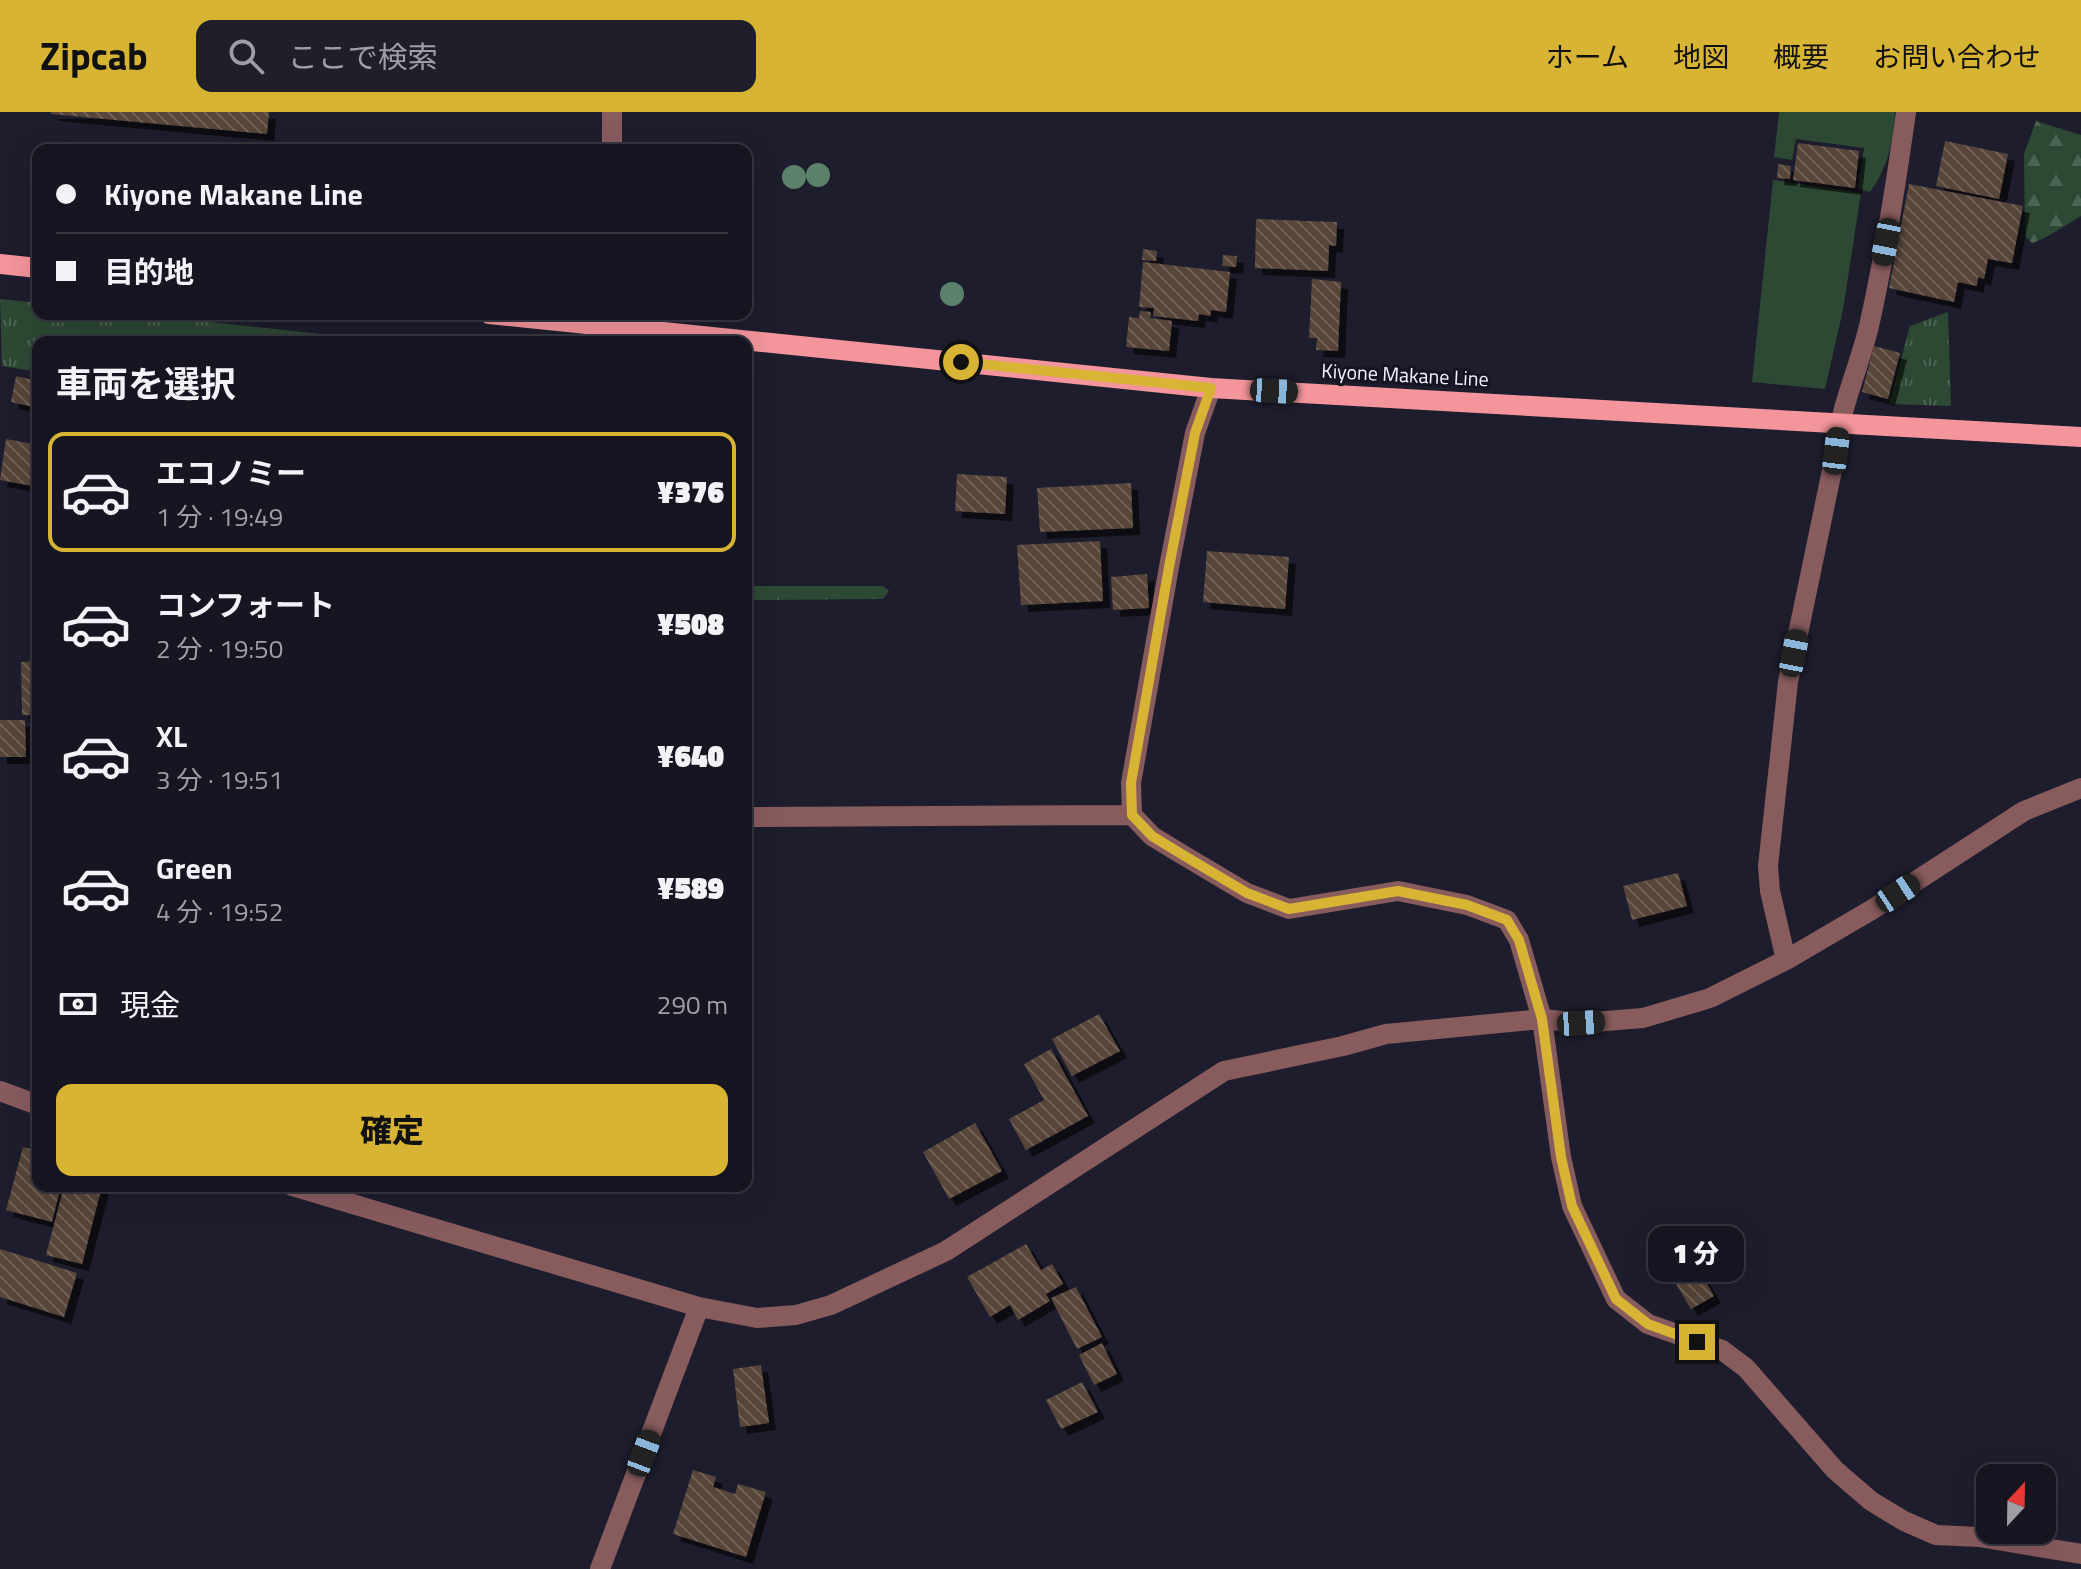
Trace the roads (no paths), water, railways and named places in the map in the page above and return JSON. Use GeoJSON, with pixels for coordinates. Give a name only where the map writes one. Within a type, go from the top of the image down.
{"type":"FeatureCollection","features":[{"type":"Feature","properties":{"kind":"main road"},"geometry":{"type":"LineString","coordinates":[[0,264],[32,267]]}},
{"type":"Feature","properties":{"kind":"main road","name":"Kiyone Makane Line"},"geometry":{"type":"LineString","coordinates":[[612,320],[652,336]]}},
{"type":"Feature","properties":{"kind":"main road","name":"Kiyone Makane Line"},"geometry":{"type":"LineString","coordinates":[[752,345],[1211,388],[2081,437]]}},
{"type":"Feature","properties":{"kind":"street"},"geometry":{"type":"LineString","coordinates":[[612,112],[612,144]]}},
{"type":"Feature","properties":{"kind":"street"},"geometry":{"type":"LineString","coordinates":[[1786,960],[1770,891],[1768,866],[1788,682],[1833,466],[1839,423],[1868,329],[1892,212],[1906,112]]}},
{"type":"Feature","properties":{"kind":"street"},"geometry":{"type":"LineString","coordinates":[[1211,388],[1195,433],[1169,567],[1131,783],[1132,815],[1152,836],[1178,852],[1247,893],[1289,909],[1398,891],[1467,905],[1507,920],[1522,950],[1542,1019],[1561,1157],[1572,1206],[1616,1299],[1648,1324],[1722,1350],[1746,1368],[1835,1470],[1871,1501],[1904,1521],[1936,1535],[1979,1537],[2081,1554]]}},
{"type":"Feature","properties":{"kind":"street"},"geometry":{"type":"LineString","coordinates":[[312,1192],[699,1307],[757,1318],[796,1315],[831,1305],[946,1251],[1224,1071],[1386,1034],[1542,1019],[1581,1023],[1643,1018],[1710,998],[1786,960],[1873,909],[2024,811],[2081,788]]}},
{"type":"Feature","properties":{"kind":"street"},"geometry":{"type":"LineString","coordinates":[[752,817],[1132,815]]}},
{"type":"Feature","properties":{"kind":"street"},"geometry":{"type":"LineString","coordinates":[[0,1091],[32,1103]]}},
{"type":"Feature","properties":{"kind":"street"},"geometry":{"type":"LineString","coordinates":[[600,1569],[699,1307]]}}]}
